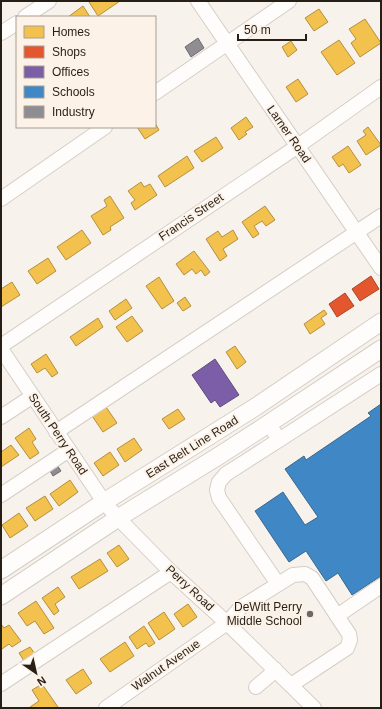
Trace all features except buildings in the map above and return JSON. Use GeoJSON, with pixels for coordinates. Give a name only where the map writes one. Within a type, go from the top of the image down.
{"type":"FeatureCollection","features":[{"type":"Feature","properties":{"kind":"main road","name":"East Belt Line Road"},"geometry":{"type":"LineString","coordinates":[[1,570],[104,502],[258,406],[381,322]]}},
{"type":"Feature","properties":{"kind":"main road","name":"East Belt Line Road"},"geometry":{"type":"LineString","coordinates":[[1,596],[118,518],[217,457],[381,349]]}},
{"type":"Feature","properties":{"kind":"street"},"geometry":{"type":"LineString","coordinates":[[26,16],[49,1]]}},
{"type":"Feature","properties":{"kind":"street","name":"Larner Road"},"geometry":{"type":"LineString","coordinates":[[198,1],[381,268]]}},
{"type":"Feature","properties":{"kind":"street"},"geometry":{"type":"LineString","coordinates":[[156,92],[289,1]]}},
{"type":"Feature","properties":{"kind":"street"},"geometry":{"type":"LineString","coordinates":[[1,33],[16,24]]}},
{"type":"Feature","properties":{"kind":"street","name":"Francis Street"},"geometry":{"type":"LineString","coordinates":[[1,346],[298,146],[381,87]]}},
{"type":"Feature","properties":{"kind":"street"},"geometry":{"type":"LineString","coordinates":[[1,199],[104,128]]}},
{"type":"Feature","properties":{"kind":"street"},"geometry":{"type":"LineString","coordinates":[[56,432],[381,216]]}},
{"type":"Feature","properties":{"kind":"street","name":"South Perry Road"},"geometry":{"type":"LineString","coordinates":[[1,349],[104,502],[118,518]]}},
{"type":"Feature","properties":{"kind":"street"},"geometry":{"type":"LineString","coordinates":[[278,584],[219,498],[217,490],[219,482],[226,474],[381,374]]}},
{"type":"Feature","properties":{"kind":"street"},"geometry":{"type":"LineString","coordinates":[[1,417],[33,396]]}},
{"type":"Feature","properties":{"kind":"street"},"geometry":{"type":"LineString","coordinates":[[268,424],[279,440]]}},
{"type":"Feature","properties":{"kind":"street"},"geometry":{"type":"LineString","coordinates":[[1,495],[69,450]]}},
{"type":"Feature","properties":{"kind":"street","name":"Perry Road"},"geometry":{"type":"LineString","coordinates":[[118,518],[171,572],[275,669],[311,707]]}},
{"type":"Feature","properties":{"kind":"street"},"geometry":{"type":"LineString","coordinates":[[1,684],[171,572]]}},
{"type":"Feature","properties":{"kind":"street","name":"Walnut Avenue"},"geometry":{"type":"LineString","coordinates":[[106,708],[227,623],[240,608],[293,575],[305,574],[312,578],[349,634],[350,640],[347,648],[291,685]]}},
{"type":"Feature","properties":{"kind":"street"},"geometry":{"type":"LineString","coordinates":[[337,616],[381,586]]}},
{"type":"Feature","properties":{"kind":"street"},"geometry":{"type":"LineString","coordinates":[[256,687],[275,669]]}},
{"type":"Feature","properties":{"kind":"place","name":"DeWitt Perry Middle School"},"geometry":{"type":"Point","coordinates":[310,614]}}]}
